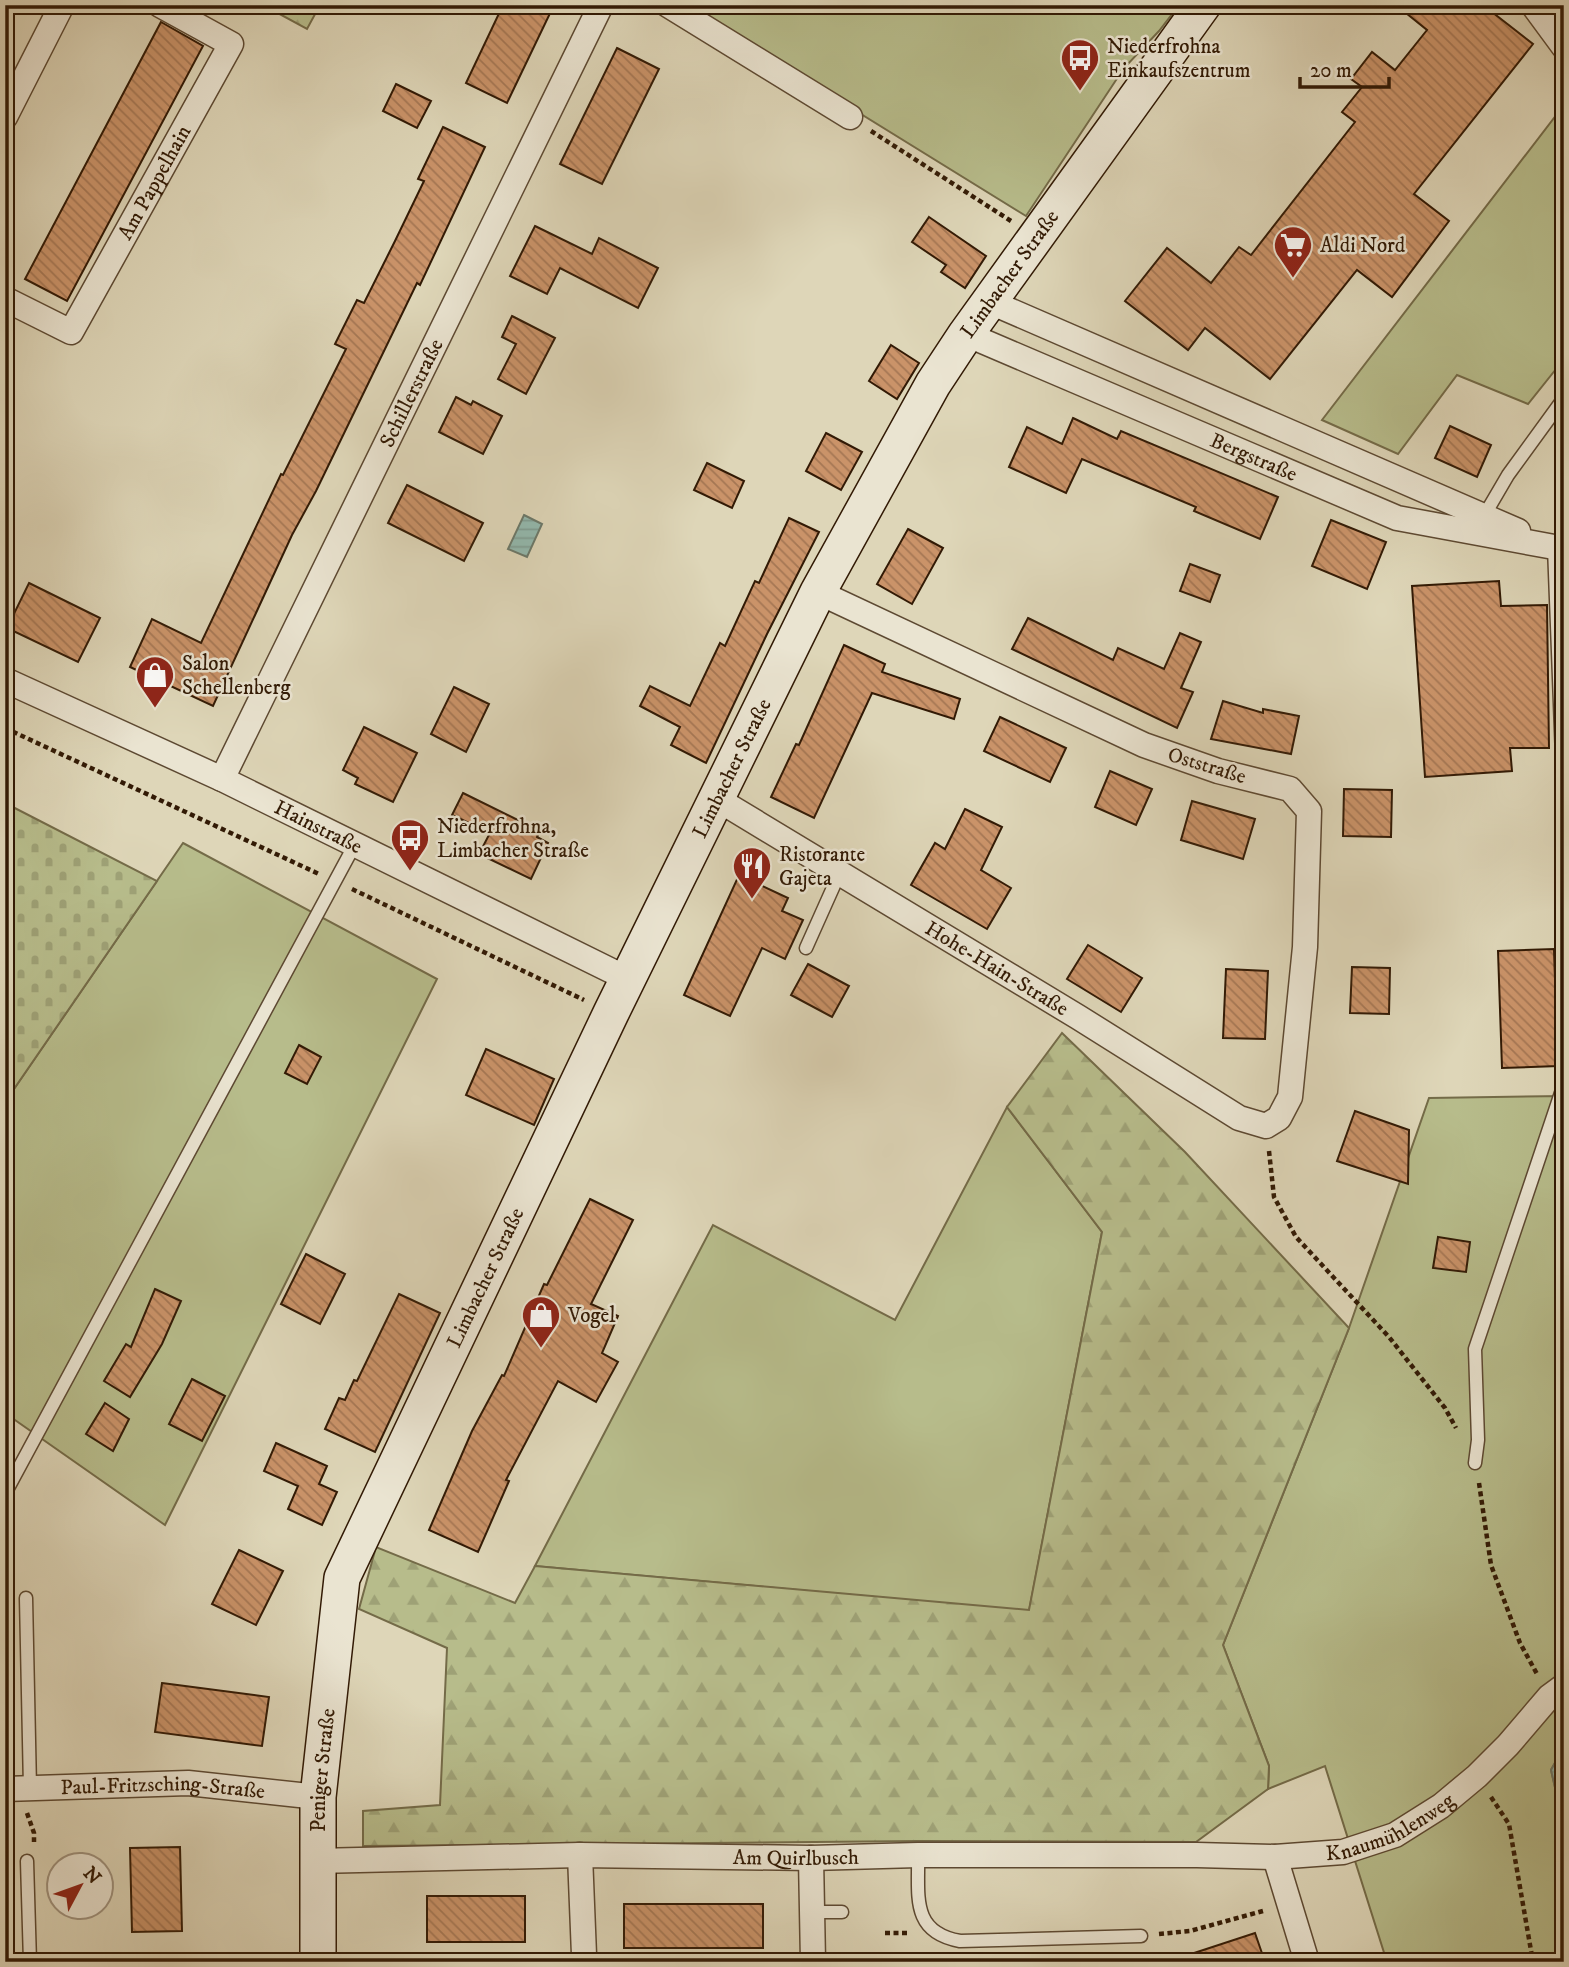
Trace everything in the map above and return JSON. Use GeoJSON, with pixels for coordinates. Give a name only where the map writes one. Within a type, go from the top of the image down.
{"type":"FeatureCollection","features":[{"type":"Feature","properties":{"kind":"street"},"geometry":{"type":"LineString","coordinates":[[5,117],[62,5]]}},
{"type":"Feature","properties":{"kind":"street","name":"Am Pappelhain"},"geometry":{"type":"LineString","coordinates":[[6,303],[71,332],[231,44],[160,5]]}},
{"type":"Feature","properties":{"kind":"street","name":"Schillerstraße"},"geometry":{"type":"LineString","coordinates":[[222,779],[601,5]]}},
{"type":"Feature","properties":{"kind":"street"},"geometry":{"type":"LineString","coordinates":[[668,5],[850,117]]}},
{"type":"Feature","properties":{"kind":"street","name":"Limbacher Straße"},"geometry":{"type":"LineString","coordinates":[[342,1578],[611,1013],[818,592],[933,384],[988,301],[1203,5]]}},
{"type":"Feature","properties":{"kind":"street"},"geometry":{"type":"LineString","coordinates":[[1533,5],[1564,47]]}},
{"type":"Feature","properties":{"kind":"street","name":"Bergstraße"},"geometry":{"type":"LineString","coordinates":[[988,301],[1559,548]]}},
{"type":"Feature","properties":{"kind":"street","name":"Bergstraße"},"geometry":{"type":"LineString","coordinates":[[966,334],[1397,518],[1559,548]]}},
{"type":"Feature","properties":{"kind":"street","name":"Oststraße"},"geometry":{"type":"LineString","coordinates":[[818,592],[1144,745],[1218,771],[1290,789],[1309,811],[1305,947],[1290,1097],[1272,1122]]}},
{"type":"Feature","properties":{"kind":"street","name":"Hainstraße"},"geometry":{"type":"LineString","coordinates":[[5,680],[222,779],[628,979]]}},
{"type":"Feature","properties":{"kind":"street","name":"Hohe-Hain-Straße"},"geometry":{"type":"LineString","coordinates":[[717,799],[1079,1017],[1239,1118],[1272,1122]]}},
{"type":"Feature","properties":{"kind":"street","name":"Peniger Straße"},"geometry":{"type":"LineString","coordinates":[[318,1962],[318,1797],[342,1578]]}},
{"type":"Feature","properties":{"kind":"street","name":"Knaumühlenweg"},"geometry":{"type":"LineString","coordinates":[[1275,1857],[1343,1852],[1395,1835],[1441,1806],[1477,1776],[1556,1691]]}},
{"type":"Feature","properties":{"kind":"street","name":"Paul-Fritzsching-Straße"},"geometry":{"type":"LineString","coordinates":[[19,1788],[188,1783],[318,1797]]}},
{"type":"Feature","properties":{"kind":"street"},"geometry":{"type":"LineString","coordinates":[[580,1855],[584,1955],[587,1962]]}},
{"type":"Feature","properties":{"kind":"street","name":"Am Quirlbusch"},"geometry":{"type":"LineString","coordinates":[[316,1861],[580,1855],[811,1858],[918,1855],[1275,1857]]}},
{"type":"Feature","properties":{"kind":"street"},"geometry":{"type":"LineString","coordinates":[[1275,1857],[1307,1962]]}},
{"type":"Feature","properties":{"kind":"street"},"geometry":{"type":"LineString","coordinates":[[811,1858],[813,1962]]}},
{"type":"Feature","properties":{"kind":"lane"},"geometry":{"type":"LineString","coordinates":[[1484,516],[1508,475],[1564,398]]}},
{"type":"Feature","properties":{"kind":"lane"},"geometry":{"type":"LineString","coordinates":[[1559,548],[1564,809]]}},
{"type":"Feature","properties":{"kind":"lane"},"geometry":{"type":"LineString","coordinates":[[7,1490],[354,846]]}},
{"type":"Feature","properties":{"kind":"lane"},"geometry":{"type":"LineString","coordinates":[[806,948],[840,873]]}},
{"type":"Feature","properties":{"kind":"lane"},"geometry":{"type":"LineString","coordinates":[[1475,1463],[1478,1440],[1475,1349],[1564,1084]]}},
{"type":"Feature","properties":{"kind":"lane"},"geometry":{"type":"LineString","coordinates":[[19,1788],[26,1598]]}},
{"type":"Feature","properties":{"kind":"lane"},"geometry":{"type":"LineString","coordinates":[[918,1855],[920,1911],[930,1929],[951,1940],[1141,1936]]}},
{"type":"Feature","properties":{"kind":"lane"},"geometry":{"type":"LineString","coordinates":[[27,1861],[30,1962]]}},
{"type":"Feature","properties":{"kind":"lane"},"geometry":{"type":"LineString","coordinates":[[813,1912],[842,1912]]}},
{"type":"Feature","properties":{"kind":"path"},"geometry":{"type":"LineString","coordinates":[[850,117],[1035,237]]}},
{"type":"Feature","properties":{"kind":"path"},"geometry":{"type":"LineString","coordinates":[[5,728],[611,1013]]}},
{"type":"Feature","properties":{"kind":"path"},"geometry":{"type":"LineString","coordinates":[[1272,1122],[1274,1197],[1296,1237],[1389,1336],[1445,1408],[1475,1463],[1485,1511],[1491,1565],[1520,1643],[1556,1691]]}},
{"type":"Feature","properties":{"kind":"path"},"geometry":{"type":"LineString","coordinates":[[1477,1776],[1509,1824],[1533,1962]]}},
{"type":"Feature","properties":{"kind":"path"},"geometry":{"type":"LineString","coordinates":[[19,1788],[34,1833],[34,1859],[27,1861]]}},
{"type":"Feature","properties":{"kind":"path"},"geometry":{"type":"LineString","coordinates":[[1141,1936],[1190,1931],[1289,1904]]}},
{"type":"Feature","properties":{"kind":"path"},"geometry":{"type":"LineString","coordinates":[[885,1933],[903,1933]]}},
{"type":"Feature","properties":{"kind":"green space"},"geometry":{"type":"Polygon","coordinates":[[[263,5],[320,5],[307,29],[263,5]]]}},
{"type":"Feature","properties":{"kind":"green space"},"geometry":{"type":"Polygon","coordinates":[[[694,5],[1179,5],[1124,68],[1026,216],[699,14],[694,5]]]}},
{"type":"Feature","properties":{"kind":"green space"},"geometry":{"type":"Polygon","coordinates":[[[1564,105],[1564,263],[1558,273],[1564,287],[1564,359],[1528,404],[1457,375],[1398,454],[1322,420],[1564,105]]]}},
{"type":"Feature","properties":{"kind":"green space"},"geometry":{"type":"Polygon","coordinates":[[[5,803],[157,881],[5,1102],[5,803]]]}},
{"type":"Feature","properties":{"kind":"green space"},"geometry":{"type":"Polygon","coordinates":[[[183,843],[437,979],[165,1525],[5,1413],[5,1102],[183,843]]]}},
{"type":"Feature","properties":{"kind":"green space"},"geometry":{"type":"Polygon","coordinates":[[[1062,1033],[1185,1152],[1349,1328],[1223,1645],[1269,1766],[1268,1789],[1196,1842],[919,1841],[363,1846],[363,1811],[440,1805],[447,1648],[359,1609],[376,1547],[515,1603],[535,1566],[1029,1610],[1102,1232],[1007,1107],[1062,1033]]]}},
{"type":"Feature","properties":{"kind":"green space"},"geometry":{"type":"Polygon","coordinates":[[[1564,1096],[1564,1747],[1551,1770],[1564,1826],[1564,1962],[1387,1962],[1325,1766],[1268,1789],[1269,1766],[1223,1645],[1349,1328],[1429,1098],[1564,1096]]]}},
{"type":"Feature","properties":{"kind":"green space"},"geometry":{"type":"Polygon","coordinates":[[[1007,1107],[1102,1232],[1029,1611],[535,1566],[713,1225],[895,1320],[1007,1107]]]}},
{"type":"Feature","properties":{"kind":"water"},"geometry":{"type":"Polygon","coordinates":[[[524,515],[542,524],[527,557],[508,549],[524,515]]]}},
{"type":"Feature","properties":{"kind":"water"},"geometry":{"type":"Polygon","coordinates":[[[1564,1747],[1564,1826],[1551,1770],[1564,1747]]]}},
{"type":"Feature","properties":{"kind":"building"},"geometry":{"type":"Polygon","coordinates":[[[503,5],[554,5],[507,103],[466,83],[503,5]]]}},
{"type":"Feature","properties":{"kind":"building"},"geometry":{"type":"Polygon","coordinates":[[[1396,5],[1483,5],[1533,44],[1414,194],[1449,221],[1392,297],[1357,270],[1270,379],[1205,328],[1188,350],[1125,301],[1167,248],[1211,283],[1239,247],[1251,255],[1355,122],[1342,112],[1362,87],[1351,79],[1372,52],[1395,70],[1427,30],[1396,5]]]}},
{"type":"Feature","properties":{"kind":"building"},"geometry":{"type":"Polygon","coordinates":[[[161,22],[203,46],[67,301],[25,279],[161,22]]]}},
{"type":"Feature","properties":{"kind":"building"},"geometry":{"type":"Polygon","coordinates":[[[617,48],[659,69],[602,184],[560,164],[617,48]]]}},
{"type":"Feature","properties":{"kind":"building"},"geometry":{"type":"Polygon","coordinates":[[[396,84],[431,101],[417,128],[383,111],[396,84]]]}},
{"type":"Feature","properties":{"kind":"building"},"geometry":{"type":"Polygon","coordinates":[[[443,127],[485,147],[420,285],[417,283],[292,535],[213,706],[130,667],[152,619],[201,643],[281,474],[283,475],[346,349],[335,344],[357,300],[364,303],[395,241],[424,181],[418,179],[443,127]]]}},
{"type":"Feature","properties":{"kind":"building"},"geometry":{"type":"Polygon","coordinates":[[[929,217],[986,256],[965,288],[941,272],[946,265],[912,242],[929,217]]]}},
{"type":"Feature","properties":{"kind":"building"},"geometry":{"type":"Polygon","coordinates":[[[535,226],[592,254],[599,238],[658,268],[638,308],[560,268],[547,294],[510,276],[535,226]]]}},
{"type":"Feature","properties":{"kind":"building"},"geometry":{"type":"Polygon","coordinates":[[[512,316],[555,338],[526,394],[498,379],[516,344],[502,337],[512,316]]]}},
{"type":"Feature","properties":{"kind":"building"},"geometry":{"type":"Polygon","coordinates":[[[891,345],[919,363],[897,399],[869,381],[891,345]]]}},
{"type":"Feature","properties":{"kind":"building"},"geometry":{"type":"Polygon","coordinates":[[[456,397],[471,405],[473,401],[502,416],[483,454],[439,432],[456,397]]]}},
{"type":"Feature","properties":{"kind":"building"},"geometry":{"type":"Polygon","coordinates":[[[1073,418],[1117,439],[1121,431],[1278,497],[1260,539],[1194,511],[1196,507],[1082,459],[1066,493],[1009,467],[1027,427],[1062,444],[1073,418]]]}},
{"type":"Feature","properties":{"kind":"building"},"geometry":{"type":"Polygon","coordinates":[[[1450,426],[1491,445],[1477,477],[1435,458],[1450,426]]]}},
{"type":"Feature","properties":{"kind":"building"},"geometry":{"type":"Polygon","coordinates":[[[826,433],[862,452],[841,490],[806,471],[826,433]]]}},
{"type":"Feature","properties":{"kind":"building"},"geometry":{"type":"Polygon","coordinates":[[[707,463],[744,481],[732,508],[694,490],[707,463]]]}},
{"type":"Feature","properties":{"kind":"building"},"geometry":{"type":"Polygon","coordinates":[[[407,485],[483,523],[464,561],[388,523],[407,485]]]}},
{"type":"Feature","properties":{"kind":"building"},"geometry":{"type":"Polygon","coordinates":[[[789,518],[819,532],[706,763],[671,745],[680,727],[640,706],[650,686],[690,706],[720,643],[725,646],[755,581],[759,583],[789,518]]]}},
{"type":"Feature","properties":{"kind":"building"},"geometry":{"type":"Polygon","coordinates":[[[1331,520],[1386,542],[1367,589],[1312,566],[1331,520]]]}},
{"type":"Feature","properties":{"kind":"building"},"geometry":{"type":"Polygon","coordinates":[[[908,529],[943,548],[912,604],[877,584],[908,529]]]}},
{"type":"Feature","properties":{"kind":"building"},"geometry":{"type":"Polygon","coordinates":[[[1190,564],[1220,575],[1210,602],[1180,591],[1190,564]]]}},
{"type":"Feature","properties":{"kind":"building"},"geometry":{"type":"Polygon","coordinates":[[[1499,581],[1501,606],[1547,605],[1549,748],[1510,748],[1512,771],[1425,777],[1412,586],[1499,581]]]}},
{"type":"Feature","properties":{"kind":"building"},"geometry":{"type":"Polygon","coordinates":[[[29,583],[100,618],[78,662],[7,628],[29,583]]]}},
{"type":"Feature","properties":{"kind":"building"},"geometry":{"type":"Polygon","coordinates":[[[1028,618],[1113,660],[1118,648],[1164,669],[1180,633],[1201,642],[1181,688],[1193,692],[1177,728],[1012,649],[1028,618]]]}},
{"type":"Feature","properties":{"kind":"building"},"geometry":{"type":"Polygon","coordinates":[[[844,645],[885,664],[882,672],[960,699],[954,719],[872,693],[814,818],[771,797],[796,744],[799,745],[844,645]]]}},
{"type":"Feature","properties":{"kind":"building"},"geometry":{"type":"Polygon","coordinates":[[[454,687],[489,704],[466,752],[431,734],[454,687]]]}},
{"type":"Feature","properties":{"kind":"building"},"geometry":{"type":"Polygon","coordinates":[[[1223,701],[1263,713],[1263,709],[1299,716],[1291,754],[1211,739],[1223,701]]]}},
{"type":"Feature","properties":{"kind":"building"},"geometry":{"type":"Polygon","coordinates":[[[1000,717],[1066,748],[1050,782],[984,751],[1000,717]]]}},
{"type":"Feature","properties":{"kind":"building"},"geometry":{"type":"Polygon","coordinates":[[[364,727],[417,753],[393,802],[355,784],[358,778],[343,770],[364,727]]]}},
{"type":"Feature","properties":{"kind":"building"},"geometry":{"type":"Polygon","coordinates":[[[1110,771],[1152,789],[1136,825],[1095,807],[1110,771]]]}},
{"type":"Feature","properties":{"kind":"building"},"geometry":{"type":"Polygon","coordinates":[[[1344,789],[1392,790],[1391,837],[1343,836],[1344,789]]]}},
{"type":"Feature","properties":{"kind":"building"},"geometry":{"type":"Polygon","coordinates":[[[463,793],[540,831],[537,837],[548,843],[531,879],[479,854],[490,833],[452,815],[463,793]]]}},
{"type":"Feature","properties":{"kind":"building"},"geometry":{"type":"Polygon","coordinates":[[[1192,801],[1255,819],[1243,859],[1181,840],[1192,801]]]}},
{"type":"Feature","properties":{"kind":"building"},"geometry":{"type":"Polygon","coordinates":[[[965,809],[1002,827],[981,870],[1011,888],[987,929],[911,885],[935,843],[945,849],[965,809]]]}},
{"type":"Feature","properties":{"kind":"building"},"geometry":{"type":"Polygon","coordinates":[[[739,875],[788,898],[782,911],[803,920],[785,959],[762,948],[730,1016],[684,995],[739,875]]]}},
{"type":"Feature","properties":{"kind":"building"},"geometry":{"type":"Polygon","coordinates":[[[1088,945],[1142,978],[1121,1012],[1067,979],[1088,945]]]}},
{"type":"Feature","properties":{"kind":"building"},"geometry":{"type":"Polygon","coordinates":[[[1554,949],[1558,1066],[1502,1068],[1498,951],[1554,949]]]}},
{"type":"Feature","properties":{"kind":"building"},"geometry":{"type":"Polygon","coordinates":[[[808,964],[849,986],[832,1017],[791,995],[808,964]]]}},
{"type":"Feature","properties":{"kind":"building"},"geometry":{"type":"Polygon","coordinates":[[[1352,967],[1390,968],[1389,1014],[1350,1013],[1352,967]]]}},
{"type":"Feature","properties":{"kind":"building"},"geometry":{"type":"Polygon","coordinates":[[[1226,969],[1268,971],[1265,1039],[1223,1038],[1226,969]]]}},
{"type":"Feature","properties":{"kind":"building"},"geometry":{"type":"Polygon","coordinates":[[[299,1045],[321,1057],[307,1084],[285,1073],[299,1045]]]}},
{"type":"Feature","properties":{"kind":"building"},"geometry":{"type":"Polygon","coordinates":[[[486,1049],[554,1079],[534,1125],[466,1095],[486,1049]]]}},
{"type":"Feature","properties":{"kind":"building"},"geometry":{"type":"Polygon","coordinates":[[[1355,1111],[1409,1130],[1408,1184],[1337,1161],[1355,1111]]]}},
{"type":"Feature","properties":{"kind":"building"},"geometry":{"type":"Polygon","coordinates":[[[590,1199],[633,1220],[591,1304],[618,1316],[602,1353],[618,1362],[596,1402],[558,1381],[506,1480],[509,1481],[478,1552],[429,1530],[472,1431],[502,1375],[504,1376],[544,1284],[547,1285],[590,1199]]]}},
{"type":"Feature","properties":{"kind":"building"},"geometry":{"type":"Polygon","coordinates":[[[1438,1237],[1470,1242],[1466,1272],[1433,1268],[1438,1237]]]}},
{"type":"Feature","properties":{"kind":"building"},"geometry":{"type":"Polygon","coordinates":[[[306,1254],[345,1274],[320,1324],[281,1304],[306,1254]]]}},
{"type":"Feature","properties":{"kind":"building"},"geometry":{"type":"Polygon","coordinates":[[[155,1289],[181,1301],[162,1344],[130,1397],[104,1381],[126,1344],[131,1347],[155,1289]]]}},
{"type":"Feature","properties":{"kind":"building"},"geometry":{"type":"Polygon","coordinates":[[[399,1294],[440,1313],[375,1452],[325,1429],[339,1398],[345,1400],[354,1380],[357,1381],[399,1294]]]}},
{"type":"Feature","properties":{"kind":"building"},"geometry":{"type":"Polygon","coordinates":[[[192,1379],[225,1396],[202,1441],[169,1424],[192,1379]]]}},
{"type":"Feature","properties":{"kind":"building"},"geometry":{"type":"Polygon","coordinates":[[[105,1403],[129,1419],[113,1451],[86,1434],[105,1403]]]}},
{"type":"Feature","properties":{"kind":"building"},"geometry":{"type":"Polygon","coordinates":[[[276,1443],[327,1466],[319,1484],[337,1492],[322,1525],[288,1509],[298,1486],[264,1471],[276,1443]]]}},
{"type":"Feature","properties":{"kind":"building"},"geometry":{"type":"Polygon","coordinates":[[[239,1550],[283,1571],[256,1625],[212,1604],[239,1550]]]}},
{"type":"Feature","properties":{"kind":"building"},"geometry":{"type":"Polygon","coordinates":[[[162,1683],[269,1697],[262,1746],[155,1732],[162,1683]]]}},
{"type":"Feature","properties":{"kind":"building"},"geometry":{"type":"Polygon","coordinates":[[[180,1847],[182,1931],[132,1932],[130,1848],[180,1847]]]}},
{"type":"Feature","properties":{"kind":"building"},"geometry":{"type":"Polygon","coordinates":[[[427,1896],[525,1896],[525,1942],[427,1942],[427,1896]]]}},
{"type":"Feature","properties":{"kind":"building"},"geometry":{"type":"Polygon","coordinates":[[[624,1904],[763,1904],[763,1948],[624,1948],[624,1904]]]}},
{"type":"Feature","properties":{"kind":"building"},"geometry":{"type":"Polygon","coordinates":[[[1255,1933],[1265,1962],[1183,1962],[1182,1957],[1255,1933]]]}},
{"type":"Feature","properties":{"kind":"place","name":"Niederfrohna Einkaufszentrum"},"geometry":{"type":"Point","coordinates":[1080,92]}},
{"type":"Feature","properties":{"kind":"place","name":"Aldi Nord"},"geometry":{"type":"Point","coordinates":[1293,279]}},
{"type":"Feature","properties":{"kind":"place","name":"Salon Schellenberg"},"geometry":{"type":"Point","coordinates":[155,709]}},
{"type":"Feature","properties":{"kind":"place","name":"Niederfrohna, Limbacher Straße"},"geometry":{"type":"Point","coordinates":[410,872]}},
{"type":"Feature","properties":{"kind":"place","name":"Ristorante Gajeta"},"geometry":{"type":"Point","coordinates":[752,900]}},
{"type":"Feature","properties":{"kind":"place","name":"Vogel"},"geometry":{"type":"Point","coordinates":[541,1349]}}]}
